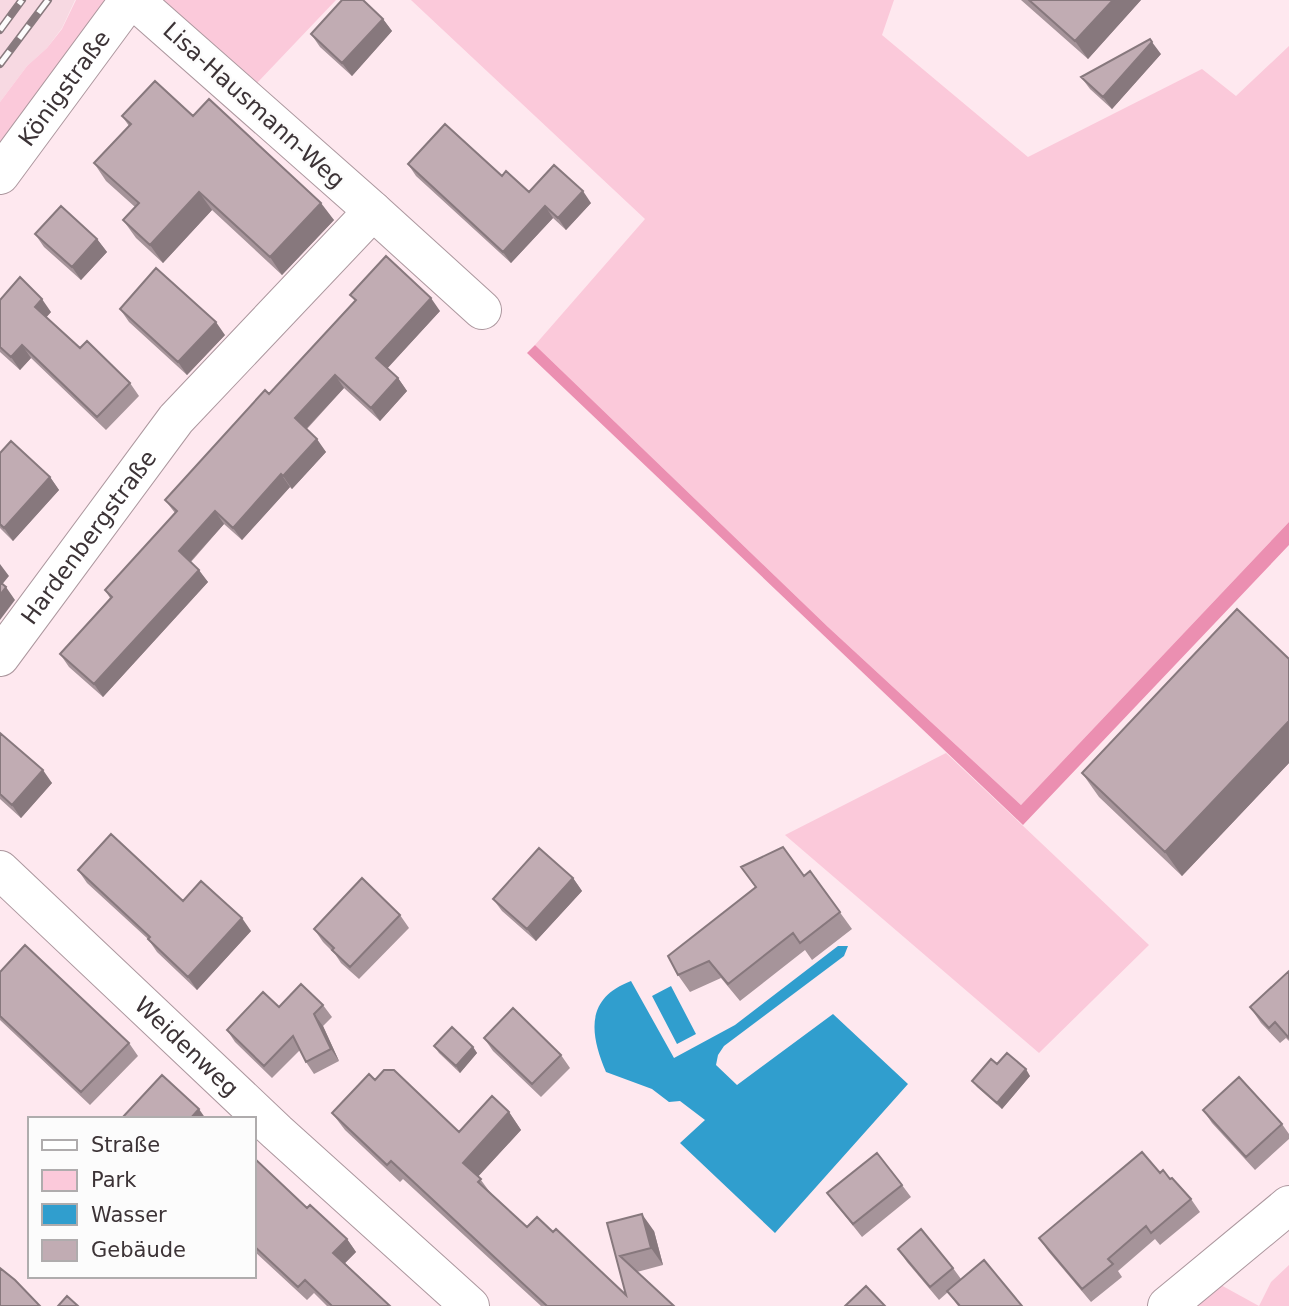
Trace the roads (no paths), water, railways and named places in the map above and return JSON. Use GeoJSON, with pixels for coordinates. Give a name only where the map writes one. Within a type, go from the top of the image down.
{"type":"FeatureCollection","features":[{"type":"Feature","properties":{"kind":"street","name":"Königstraße"},"geometry":{"type":"LineString","coordinates":[[0,176],[131,0]]}},
{"type":"Feature","properties":{"kind":"street","name":"Lisa-Hausmann-Weg"},"geometry":{"type":"LineString","coordinates":[[131,0],[482,310]]}},
{"type":"Feature","properties":{"kind":"street","name":"Hardenbergstraße"},"geometry":{"type":"LineString","coordinates":[[0,657],[176,419],[373,211]]}},
{"type":"Feature","properties":{"kind":"street","name":"Weidenweg"},"geometry":{"type":"LineString","coordinates":[[0,870],[277,1132],[470,1306]]}},
{"type":"Feature","properties":{"kind":"street"},"geometry":{"type":"LineString","coordinates":[[1167,1306],[1289,1205]]}},
{"type":"Feature","properties":{"kind":"water"},"geometry":{"type":"Polygon","coordinates":[[[838,946],[848,946],[844,956],[724,1046],[716,1065],[737,1085],[833,1014],[908,1084],[775,1233],[680,1143],[705,1120],[680,1101],[669,1102],[652,1089],[606,1072],[596,1043],[595,1018],[606,997],[616,988],[631,981],[674,1058],[735,1025],[838,946]]]}},
{"type":"Feature","properties":{"kind":"water"},"geometry":{"type":"Polygon","coordinates":[[[671,986],[696,1034],[677,1044],[652,996],[671,986]]]}},
{"type":"Feature","properties":{"kind":"railway"},"geometry":{"type":"LineString","coordinates":[[0,30],[22,0]]}},
{"type":"Feature","properties":{"kind":"railway"},"geometry":{"type":"LineString","coordinates":[[0,64],[48,0]]}}]}
